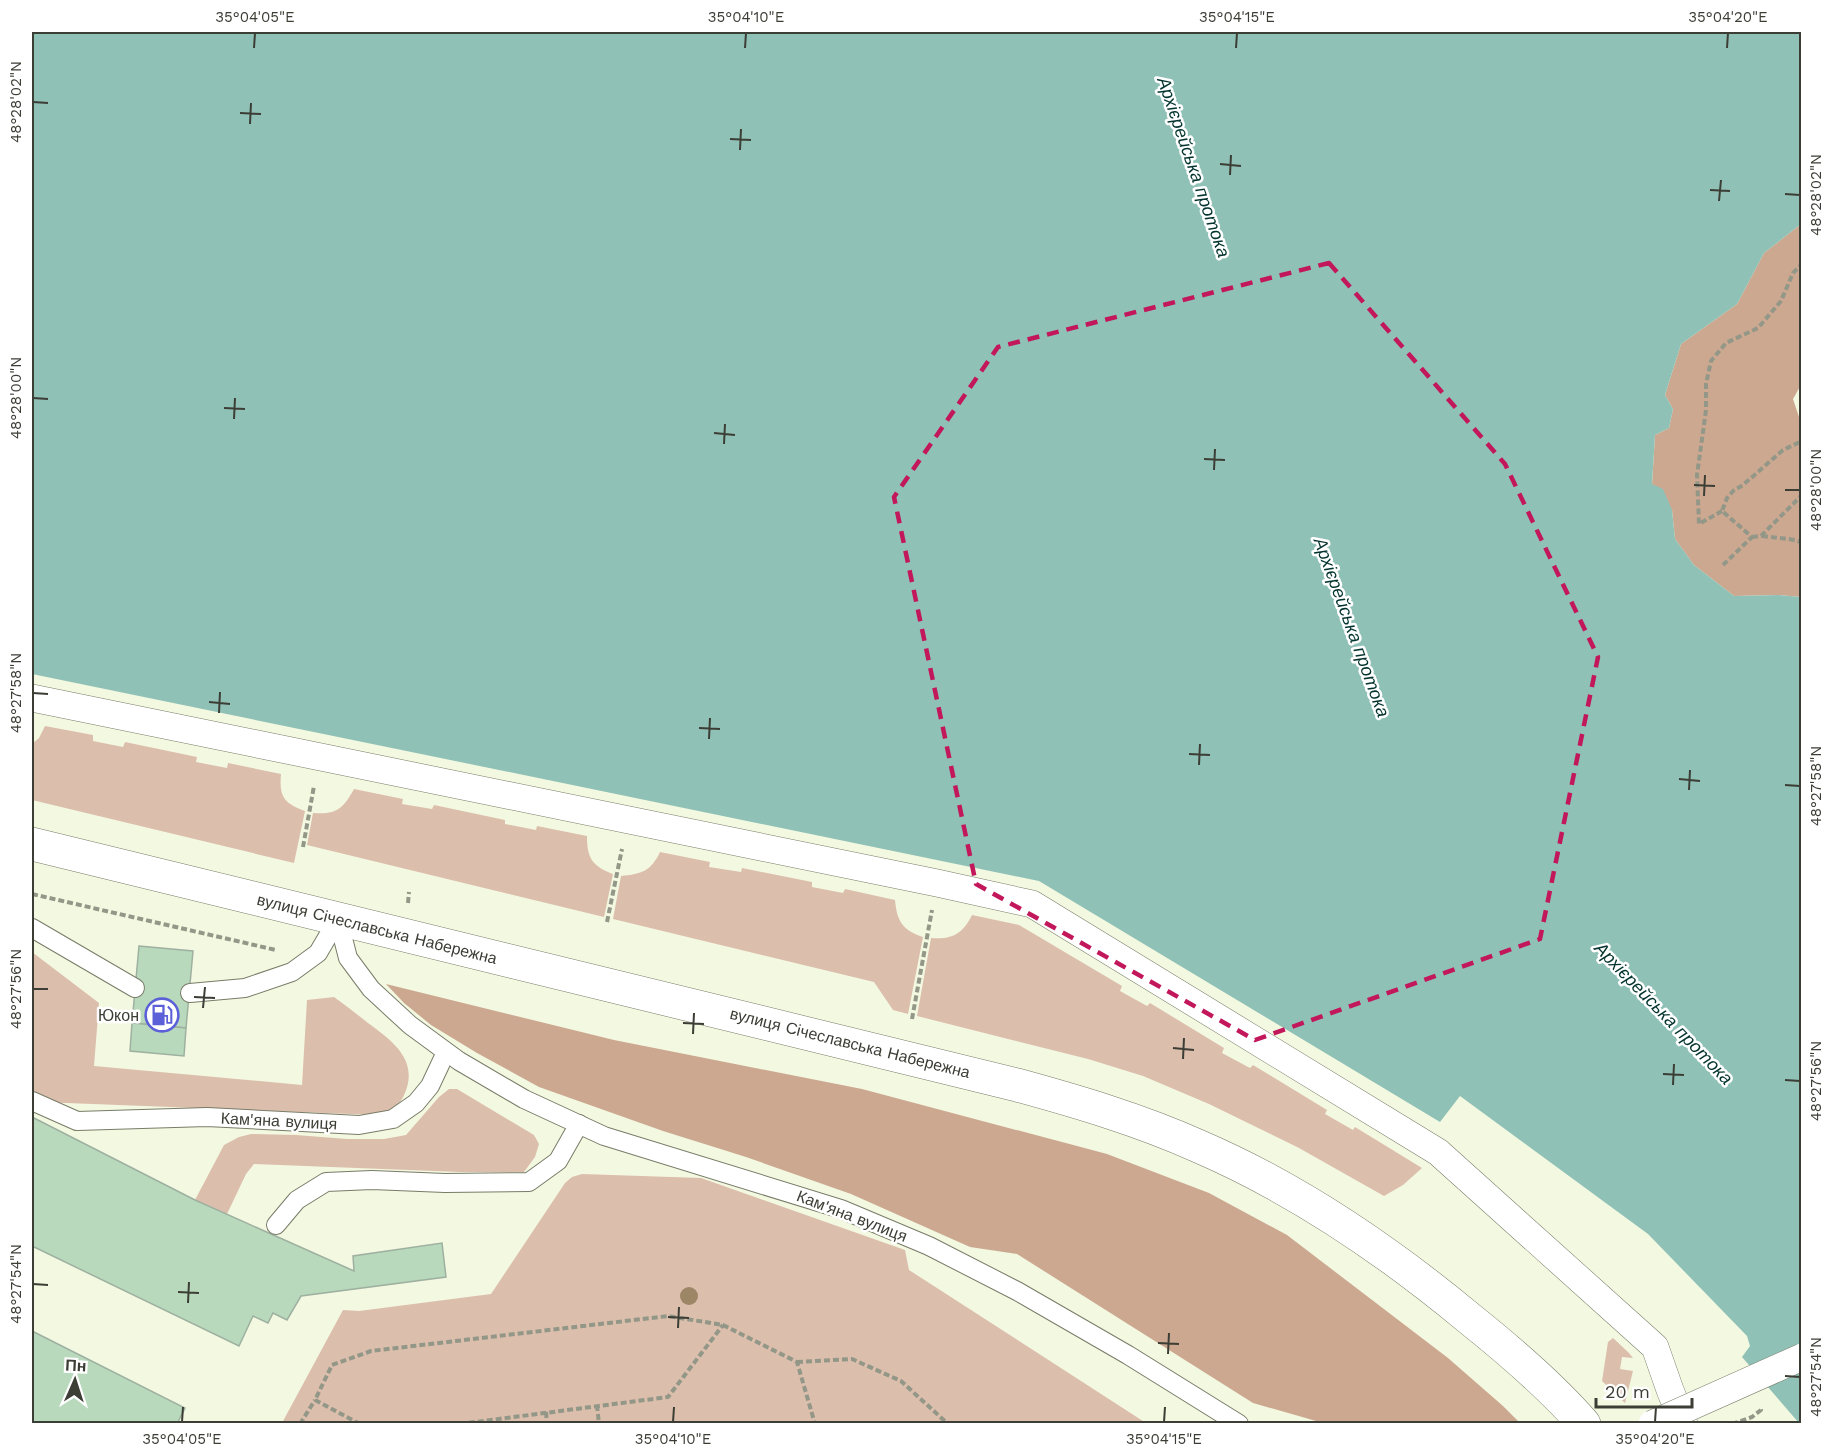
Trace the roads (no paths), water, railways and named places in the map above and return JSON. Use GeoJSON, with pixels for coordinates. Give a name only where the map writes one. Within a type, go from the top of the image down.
{"type":"FeatureCollection","features":[{"type":"Feature","properties":{"kind":"main road","name":"вулиця Січеславська Набережна"},"geometry":{"type":"LineString","coordinates":[[32,844],[1017,1085],[1135,1121],[1198,1146],[1323,1210],[1359,1233],[1433,1288],[1506,1348],[1546,1384],[1584,1424]]}},
{"type":"Feature","properties":{"kind":"street"},"geometry":{"type":"LineString","coordinates":[[32,698],[1032,904],[1438,1152],[1655,1347],[1684,1424]]}},
{"type":"Feature","properties":{"kind":"street"},"geometry":{"type":"LineString","coordinates":[[1652,1424],[1802,1357]]}},
{"type":"Feature","properties":{"kind":"lane"},"geometry":{"type":"LineString","coordinates":[[190,993],[245,988],[292,972],[318,953],[338,919]]}},
{"type":"Feature","properties":{"kind":"lane","name":"Кам'яна вулиця"},"geometry":{"type":"LineString","coordinates":[[338,919],[348,958],[371,989],[410,1025],[446,1052],[524,1099],[604,1136],[841,1209],[929,1246],[1027,1297],[1128,1355],[1239,1424]]}},
{"type":"Feature","properties":{"kind":"lane"},"geometry":{"type":"LineString","coordinates":[[32,928],[135,988]]}},
{"type":"Feature","properties":{"kind":"lane","name":"Кам'яна вулиця"},"geometry":{"type":"LineString","coordinates":[[32,1101],[77,1121],[207,1117],[359,1125],[393,1119],[416,1103],[430,1086],[446,1052]]}},
{"type":"Feature","properties":{"kind":"lane"},"geometry":{"type":"LineString","coordinates":[[276,1224],[297,1200],[326,1182],[372,1180],[445,1183],[529,1182],[558,1161],[579,1124]]}},
{"type":"Feature","properties":{"kind":"water","name":"Архієрейська протока"},"geometry":{"type":"Polygon","coordinates":[[[32,32],[1801,32],[1801,224],[1764,253],[1737,304],[1681,344],[1665,395],[1673,409],[1669,428],[1655,435],[1652,484],[1663,489],[1672,510],[1675,539],[1694,565],[1734,596],[1801,597],[1801,1423],[1742,1357],[1750,1346],[1747,1336],[1648,1234],[1460,1096],[1440,1122],[1039,881],[32,674],[32,32]]]}},
{"type":"Feature","properties":{"kind":"place","name":"Юкон"},"geometry":{"type":"Point","coordinates":[162,1015]}}]}
